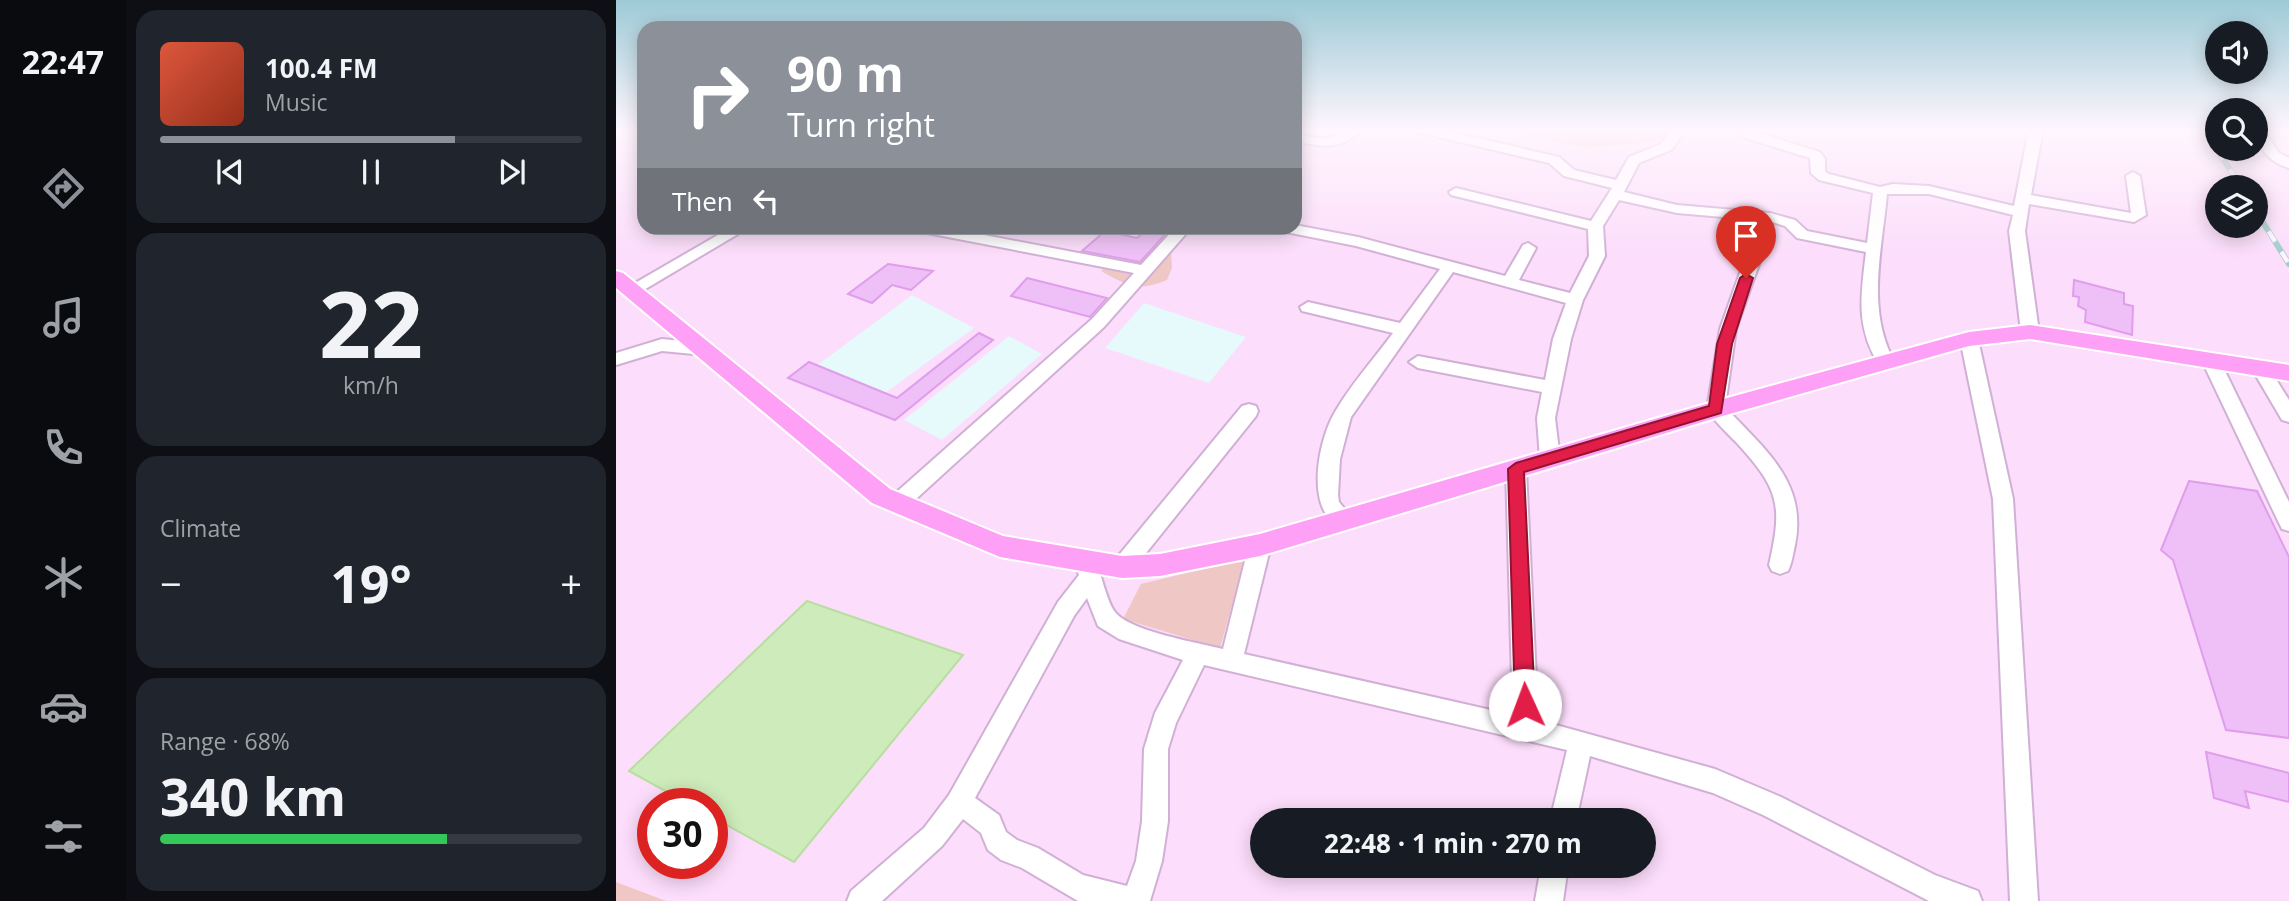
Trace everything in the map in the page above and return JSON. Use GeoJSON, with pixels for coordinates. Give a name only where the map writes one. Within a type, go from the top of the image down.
{"type":"FeatureCollection","features":[{"type":"Feature","properties":{"kind":"main road"},"geometry":{"type":"LineString","coordinates":[[624,284],[881,496],[1000,545],[1087,570],[1160,565],[1260,545],[1716,409],[1969,339],[2030,332],[2289,373]]}},
{"type":"Feature","properties":{"kind":"street"},"geometry":{"type":"LineString","coordinates":[[1568,171],[1677,209],[1770,217],[1790,223],[1795,231],[1806,236],[1874,250]]}},
{"type":"Feature","properties":{"kind":"street"},"geometry":{"type":"LineString","coordinates":[[1550,459],[1546,418],[1562,339],[1575,300],[1597,256],[1595,226],[1627,171]]}},
{"type":"Feature","properties":{"kind":"street"},"geometry":{"type":"LineString","coordinates":[[1818,171],[1824,177],[1880,191],[1888,187],[1917,188],[2021,205],[2134,218],[2139,215],[2133,176]]}},
{"type":"Feature","properties":{"kind":"street"},"geometry":{"type":"LineString","coordinates":[[2027,171],[2017,231],[2030,332]]}},
{"type":"Feature","properties":{"kind":"street"},"geometry":{"type":"LineString","coordinates":[[1880,191],[1868,304],[1870,328],[1885,361]]}},
{"type":"Feature","properties":{"kind":"street"},"geometry":{"type":"LineString","coordinates":[[1456,192],[1595,226]]}},
{"type":"Feature","properties":{"kind":"street"},"geometry":{"type":"LineString","coordinates":[[1302,231],[1358,242],[1575,300]]}},
{"type":"Feature","properties":{"kind":"street"},"geometry":{"type":"LineString","coordinates":[[624,284],[726,235]]}},
{"type":"Feature","properties":{"kind":"street"},"geometry":{"type":"LineString","coordinates":[[965,235],[1143,270]]}},
{"type":"Feature","properties":{"kind":"street"},"geometry":{"type":"LineString","coordinates":[[898,503],[1052,367],[1118,302],[1143,270],[1176,235]]}},
{"type":"Feature","properties":{"kind":"street"},"geometry":{"type":"LineString","coordinates":[[1510,281],[1528,248]]}},
{"type":"Feature","properties":{"kind":"street"},"geometry":{"type":"LineString","coordinates":[[1755,253],[1726,337],[1716,409],[1772,472],[1782,488],[1788,512],[1780,565]]}},
{"type":"Feature","properties":{"kind":"street"},"geometry":{"type":"LineString","coordinates":[[1344,520],[1329,505],[1328,488],[1335,431],[1342,415],[1450,266]]}},
{"type":"Feature","properties":{"kind":"street"},"geometry":{"type":"LineString","coordinates":[[1308,307],[1404,330]]}},
{"type":"Feature","properties":{"kind":"street"},"geometry":{"type":"LineString","coordinates":[[1969,339],[2003,499],[2024,901]]}},
{"type":"Feature","properties":{"kind":"street"},"geometry":{"type":"LineString","coordinates":[[616,359],[662,345],[704,349]]}},
{"type":"Feature","properties":{"kind":"street"},"geometry":{"type":"LineString","coordinates":[[2211,361],[2289,523]]}},
{"type":"Feature","properties":{"kind":"street"},"geometry":{"type":"LineString","coordinates":[[1418,362],[1553,388]]}},
{"type":"Feature","properties":{"kind":"street"},"geometry":{"type":"LineString","coordinates":[[2261,369],[2289,415]]}},
{"type":"Feature","properties":{"kind":"street"},"geometry":{"type":"LineString","coordinates":[[1122,567],[1249,411]]}},
{"type":"Feature","properties":{"kind":"street"},"geometry":{"type":"LineString","coordinates":[[1516,469],[1526,729]]}},
{"type":"Feature","properties":{"kind":"street"},"geometry":{"type":"LineString","coordinates":[[1231,661],[1260,545]]}},
{"type":"Feature","properties":{"kind":"street"},"geometry":{"type":"LineString","coordinates":[[1087,570],[1106,619],[1127,632],[1198,654],[1581,742],[1715,781],[1772,806],[1929,887],[1968,901]]}},
{"type":"Feature","properties":{"kind":"street"},"geometry":{"type":"LineString","coordinates":[[861,901],[933,837],[958,804],[1087,570]]}},
{"type":"Feature","properties":{"kind":"street"},"geometry":{"type":"LineString","coordinates":[[1136,901],[1149,861],[1155,821],[1156,750],[1164,721],[1198,654]]}},
{"type":"Feature","properties":{"kind":"street"},"geometry":{"type":"LineString","coordinates":[[1566,808],[1581,742]]}},
{"type":"Feature","properties":{"kind":"street"},"geometry":{"type":"LineString","coordinates":[[958,804],[974,811],[990,824],[997,841],[1010,851],[1046,866],[1077,887],[1130,901]]}},
{"type":"Feature","properties":{"kind":"street"},"geometry":{"type":"LineString","coordinates":[[1549,901],[1553,878]]}},
{"type":"Feature","properties":{"kind":"shaded area"},"geometry":{"type":"Polygon","coordinates":[[[616,171],[637,171],[637,235],[1302,235],[1302,171],[2289,171],[2289,901],[616,901],[616,171]]]}},
{"type":"Feature","properties":{"kind":"shaded area"},"geometry":{"type":"Polygon","coordinates":[[[1150,241],[1171,252],[1172,268],[1167,280],[1148,286],[1133,286],[1101,271],[1133,248],[1150,241]]]}},
{"type":"Feature","properties":{"kind":"shaded area"},"geometry":{"type":"Polygon","coordinates":[[[912,295],[974,328],[877,399],[816,366],[912,295]]]}},
{"type":"Feature","properties":{"kind":"shaded area"},"geometry":{"type":"Polygon","coordinates":[[[1144,303],[1246,337],[1209,383],[1105,348],[1144,303]]]}},
{"type":"Feature","properties":{"kind":"shaded area"},"geometry":{"type":"Polygon","coordinates":[[[1009,336],[1042,354],[942,440],[904,420],[1009,336]]]}},
{"type":"Feature","properties":{"kind":"shaded area"},"geometry":{"type":"Polygon","coordinates":[[[1245,559],[1220,648],[1123,619],[1141,584],[1245,559]]]}},
{"type":"Feature","properties":{"kind":"shaded area"},"geometry":{"type":"Polygon","coordinates":[[[807,601],[963,655],[794,862],[728,826],[728,788],[660,788],[629,771],[807,601]]]}},
{"type":"Feature","properties":{"kind":"shaded area"},"geometry":{"type":"Polygon","coordinates":[[[616,882],[666,901],[616,901],[616,882]]]}},
{"type":"Feature","properties":{"kind":"building"},"geometry":{"type":"Polygon","coordinates":[[[1100,235],[1137,238],[1140,235],[1165,235],[1140,262],[1082,251],[1100,235]]]}},
{"type":"Feature","properties":{"kind":"building"},"geometry":{"type":"Polygon","coordinates":[[[888,264],[933,271],[911,290],[892,285],[872,303],[848,294],[888,264]]]}},
{"type":"Feature","properties":{"kind":"building"},"geometry":{"type":"Polygon","coordinates":[[[1027,278],[1107,298],[1090,317],[1011,296],[1027,278]]]}},
{"type":"Feature","properties":{"kind":"building"},"geometry":{"type":"Polygon","coordinates":[[[2074,280],[2124,293],[2124,304],[2133,306],[2132,335],[2085,322],[2086,310],[2078,306],[2079,297],[2073,296],[2074,280]]]}},
{"type":"Feature","properties":{"kind":"building"},"geometry":{"type":"Polygon","coordinates":[[[979,333],[993,340],[895,420],[788,378],[809,362],[897,398],[979,333]]]}},
{"type":"Feature","properties":{"kind":"building"},"geometry":{"type":"Polygon","coordinates":[[[2189,481],[2257,491],[2289,557],[2289,738],[2226,730],[2173,560],[2161,550],[2189,481]]]}},
{"type":"Feature","properties":{"kind":"building"},"geometry":{"type":"Polygon","coordinates":[[[2206,752],[2289,773],[2289,802],[2245,791],[2249,808],[2214,798],[2206,752]]]}},
{"type":"Feature","properties":{"kind":"railway"},"geometry":{"type":"LineString","coordinates":[[2231,171],[2233,175]]}},
{"type":"Feature","properties":{"kind":"railway"},"geometry":{"type":"LineString","coordinates":[[2268,230],[2289,264]]}},
{"type":"Feature","properties":{"kind":"route"},"geometry":{"type":"LineString","coordinates":[[1525,705],[1516,469],[1716,409],[1728,329],[1746,278]]}}]}
